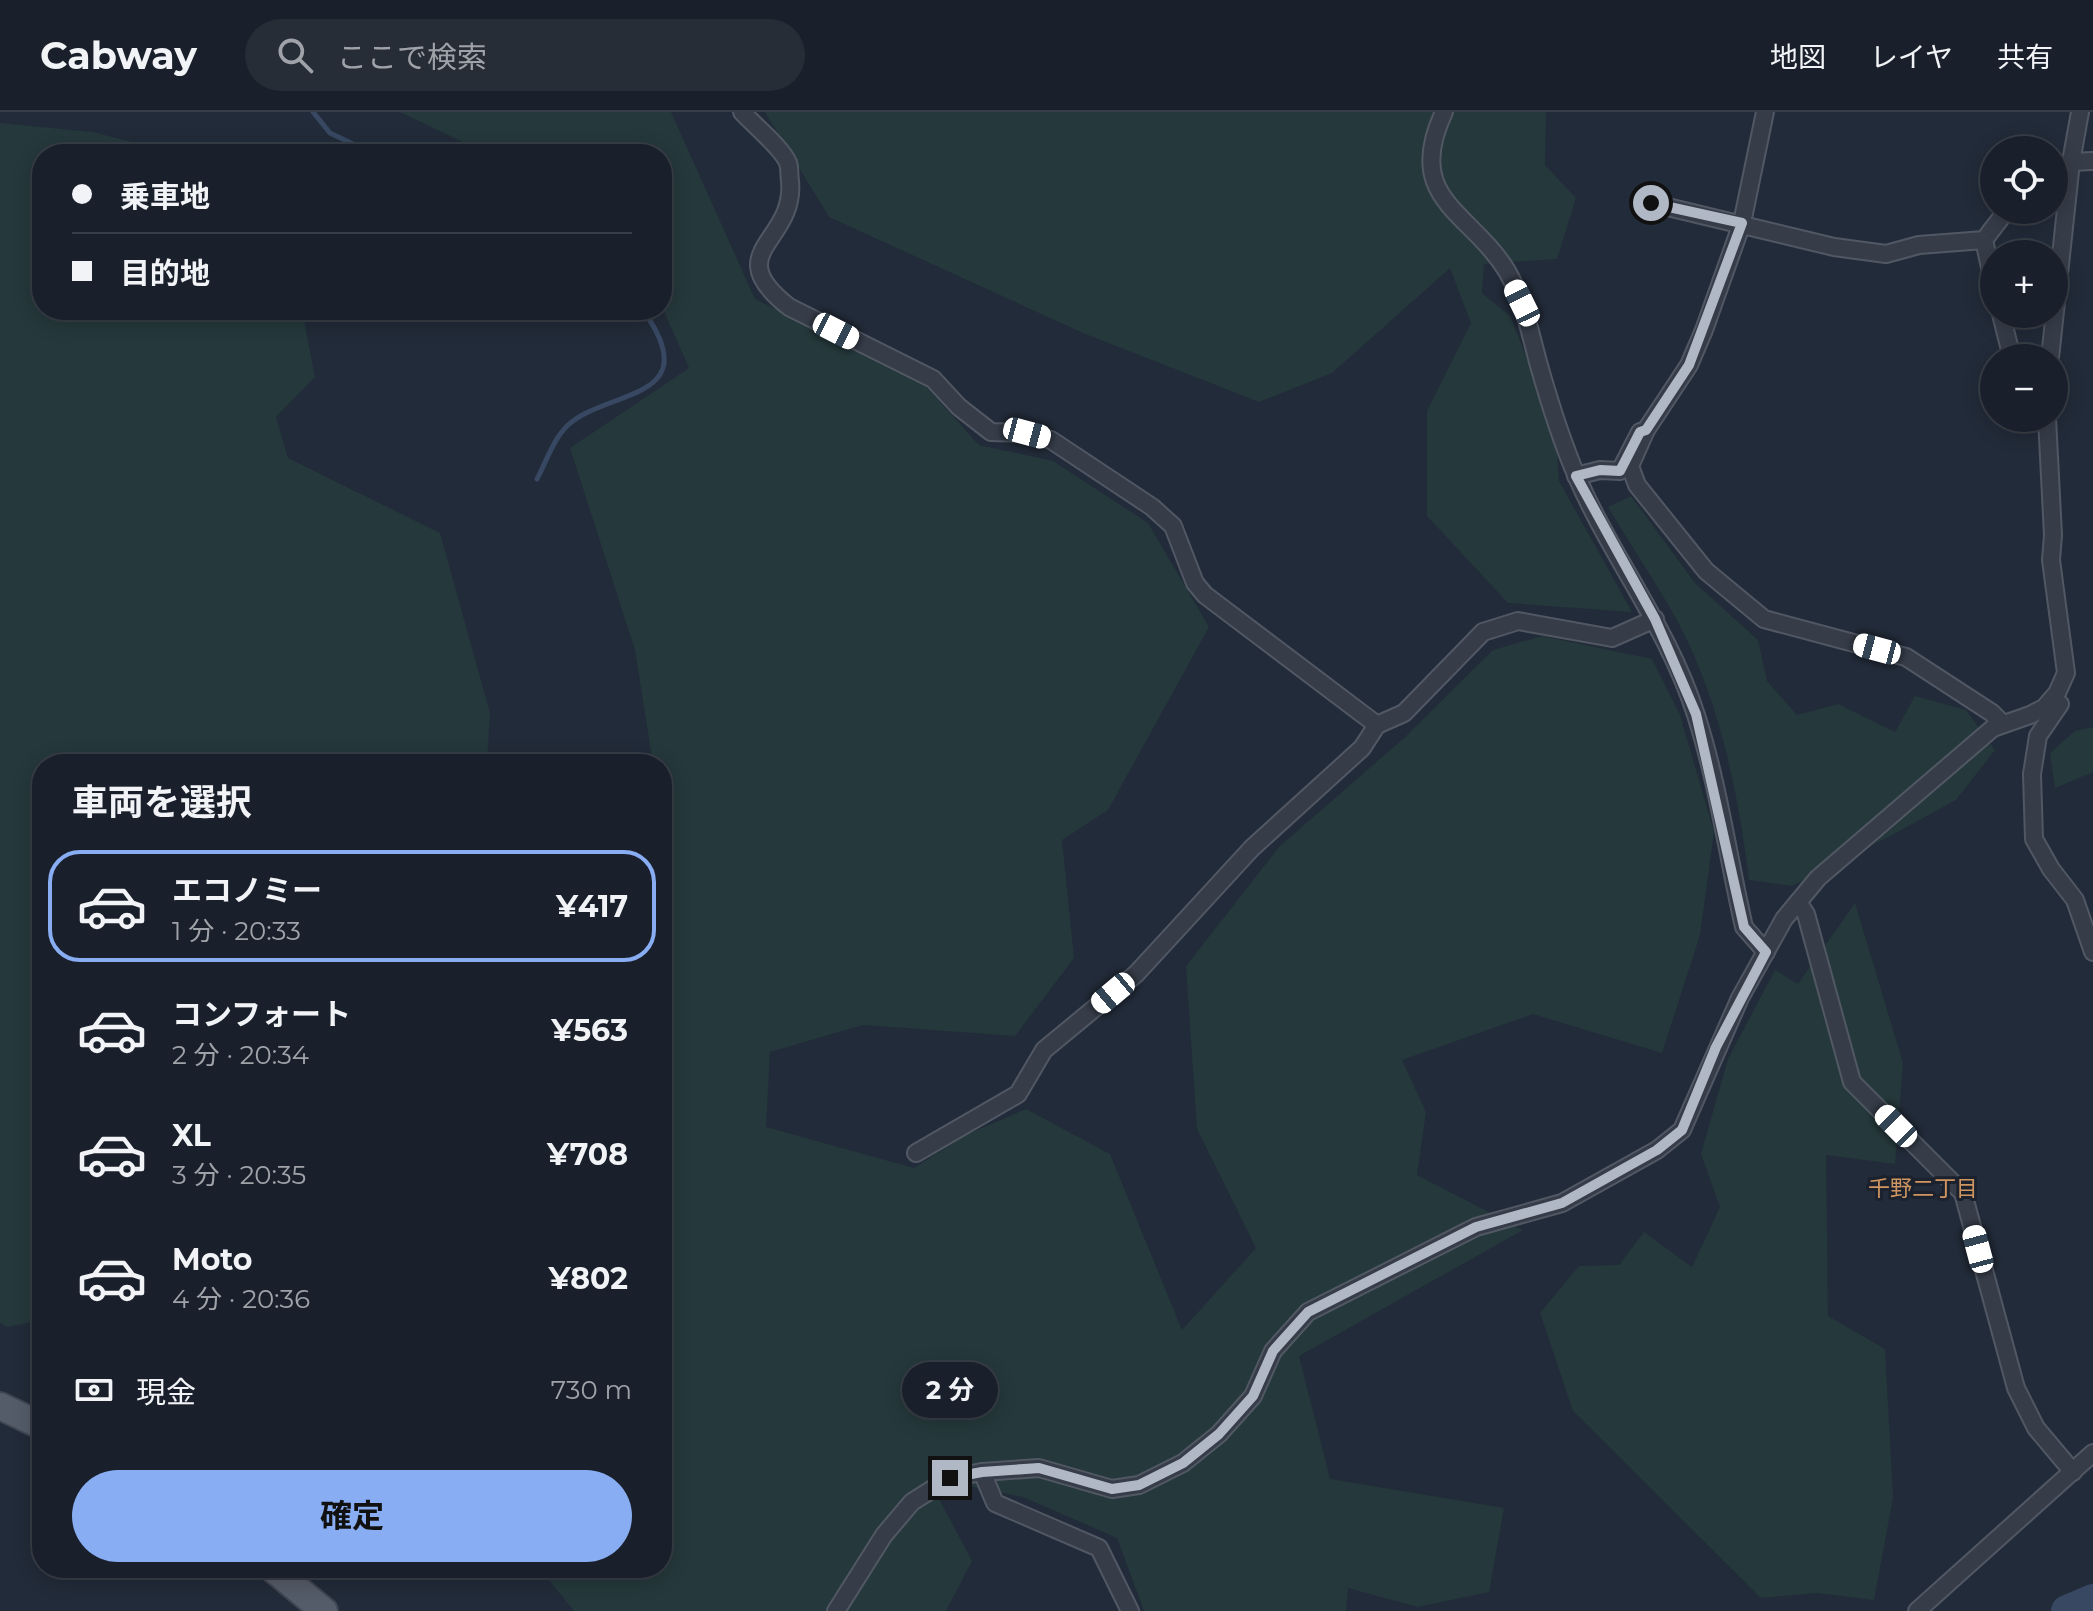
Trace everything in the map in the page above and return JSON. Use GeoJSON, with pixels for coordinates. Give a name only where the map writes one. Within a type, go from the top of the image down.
{"type":"FeatureCollection","features":[{"type":"Feature","properties":{"kind":"main road"},"geometry":{"type":"LineString","coordinates":[[0,1406],[32,1421]]}},
{"type":"Feature","properties":{"kind":"main road"},"geometry":{"type":"LineString","coordinates":[[284,1578],[324,1611]]}},
{"type":"Feature","properties":{"kind":"street"},"geometry":{"type":"LineString","coordinates":[[742,112],[788,162],[791,194],[783,222],[759,250],[757,273],[768,291],[789,307],[933,379],[959,407],[991,432],[1027,433],[1051,440],[1152,507],[1173,526],[1195,583],[1205,595],[1377,725]]}},
{"type":"Feature","properties":{"kind":"street"},"geometry":{"type":"LineString","coordinates":[[1444,112],[1435,131],[1432,157],[1435,183],[1442,200],[1506,270],[1522,303],[1545,388],[1576,476],[1655,619],[1696,714],[1744,927],[1766,952]]}},
{"type":"Feature","properties":{"kind":"street"},"geometry":{"type":"LineString","coordinates":[[1765,112],[1742,223],[1689,365],[1646,430],[1630,466],[1637,485],[1706,571],[1764,619],[1906,657],[1992,713],[2003,724]]}},
{"type":"Feature","properties":{"kind":"street"},"geometry":{"type":"LineString","coordinates":[[2068,169],[2080,112]]}},
{"type":"Feature","properties":{"kind":"street"},"geometry":{"type":"LineString","coordinates":[[2071,162],[2093,161]]}},
{"type":"Feature","properties":{"kind":"street"},"geometry":{"type":"LineString","coordinates":[[1651,203],[1834,247],[1886,254],[1919,245],[1980,240]]}},
{"type":"Feature","properties":{"kind":"street"},"geometry":{"type":"LineString","coordinates":[[1984,240],[1996,224]]}},
{"type":"Feature","properties":{"kind":"street"},"geometry":{"type":"LineString","coordinates":[[2051,344],[2059,224]]}},
{"type":"Feature","properties":{"kind":"street"},"geometry":{"type":"LineString","coordinates":[[1576,476],[1600,470],[1620,471],[1640,432],[1646,430]]}},
{"type":"Feature","properties":{"kind":"street"},"geometry":{"type":"LineString","coordinates":[[2048,432],[2053,535],[2051,560],[2066,673],[2072,681],[2064,699],[2047,719],[2038,736],[2032,774],[2034,839],[2051,869],[2075,900],[2093,952]]}},
{"type":"Feature","properties":{"kind":"street"},"geometry":{"type":"LineString","coordinates":[[916,1153],[1018,1094],[1044,1050],[1136,974],[1252,848],[1362,748],[1377,725],[1404,713],[1483,632],[1518,621],[1612,638],[1655,619]]}},
{"type":"Feature","properties":{"kind":"street"},"geometry":{"type":"LineString","coordinates":[[836,1611],[884,1535],[912,1502],[950,1478],[1039,1468],[1112,1489],[1139,1485],[1183,1463],[1219,1434],[1253,1396],[1273,1351],[1308,1312],[1476,1227],[1562,1203],[1657,1150],[1682,1130],[1716,1047],[1766,952],[1784,919],[1818,878],[1993,728],[2044,708],[2057,693],[2066,673]]}},
{"type":"Feature","properties":{"kind":"street"},"geometry":{"type":"LineString","coordinates":[[1798,902],[1806,914],[1852,1082],[1963,1193],[2016,1388],[2036,1428],[2073,1472]]}},
{"type":"Feature","properties":{"kind":"street"},"geometry":{"type":"LineString","coordinates":[[1917,1611],[2093,1453]]}},
{"type":"Feature","properties":{"kind":"street"},"geometry":{"type":"LineString","coordinates":[[982,1472],[995,1503],[1099,1548],[1130,1611]]}},
{"type":"Feature","properties":{"kind":"shaded area"},"geometry":{"type":"Polygon","coordinates":[[[400,112],[671,112],[755,299],[921,381],[979,445],[1053,461],[1148,523],[1209,627],[1108,810],[1062,840],[1074,958],[1015,1036],[863,1025],[770,1052],[766,1127],[914,1168],[966,1135],[1026,1109],[1110,1154],[1182,1330],[1256,1248],[1197,1129],[1186,966],[1279,847],[1404,738],[1493,650],[1542,636],[1652,659],[1680,715],[1714,832],[1700,935],[1662,1053],[1533,1014],[1402,1060],[1426,1112],[1417,1175],[1523,1230],[1299,1356],[1330,1479],[1504,1508],[1489,1592],[1418,1607],[1348,1588],[1346,1611],[1144,1611],[1117,1538],[1023,1497],[928,1478],[972,1561],[946,1611],[574,1611],[547,1578],[672,1578],[672,754],[651,754],[635,650],[570,448],[689,368],[668,320],[672,320],[672,144],[467,144],[400,112]]]}},
{"type":"Feature","properties":{"kind":"shaded area"},"geometry":{"type":"Polygon","coordinates":[[[765,112],[1546,112],[1545,165],[1576,198],[1557,259],[1484,264],[1482,293],[1510,316],[1555,428],[1559,481],[1632,612],[1508,603],[1427,516],[1427,411],[1471,323],[1450,268],[1332,373],[1259,402],[1083,333],[829,217],[765,112]]]}},
{"type":"Feature","properties":{"kind":"shaded area"},"geometry":{"type":"Polygon","coordinates":[[[0,123],[93,132],[140,144],[32,144],[32,320],[304,320],[315,377],[276,417],[288,458],[440,533],[490,713],[488,754],[32,754],[32,1322],[7,1327],[0,1323],[0,123]]]}},
{"type":"Feature","properties":{"kind":"shaded area"},"geometry":{"type":"Polygon","coordinates":[[[1631,496],[1695,583],[1758,640],[1767,681],[1797,715],[1838,704],[1895,732],[1915,696],[1966,710],[1995,750],[1956,800],[1792,886],[1749,880],[1725,748],[1693,652],[1608,507],[1631,496]]]}},
{"type":"Feature","properties":{"kind":"shaded area"},"geometry":{"type":"Polygon","coordinates":[[[2093,727],[2093,772],[2055,788],[2050,753],[2075,731],[2093,727]]]}},
{"type":"Feature","properties":{"kind":"shaded area"},"geometry":{"type":"Polygon","coordinates":[[[1855,903],[1903,1063],[1895,1164],[1826,1155],[1828,1316],[1885,1349],[1893,1498],[1874,1600],[1817,1593],[1761,1598],[1573,1411],[1540,1313],[1579,1266],[1619,1265],[1644,1232],[1692,1267],[1720,1207],[1701,1154],[1728,1059],[1775,970],[1798,984],[1855,903]]]}},
{"type":"Feature","properties":{"kind":"waterway"},"geometry":{"type":"LineString","coordinates":[[313,112],[330,133],[353,144]]}},
{"type":"Feature","properties":{"kind":"waterway"},"geometry":{"type":"LineString","coordinates":[[537,479],[554,443],[568,425],[585,413],[645,388],[658,377],[664,361],[660,340],[649,320]]}},
{"type":"Feature","properties":{"kind":"waterway"},"geometry":{"type":"LineString","coordinates":[[2067,1611],[2093,1600]]}},
{"type":"Feature","properties":{"kind":"district","name":"千野二丁目"},"geometry":{"type":"Point","coordinates":[1923,1188]}},
{"type":"Feature","properties":{"kind":"route"},"geometry":{"type":"LineString","coordinates":[[950,1478],[1039,1468],[1112,1489],[1139,1485],[1183,1463],[1219,1434],[1253,1396],[1273,1351],[1308,1312],[1346,1290],[1476,1227],[1562,1203],[1657,1150],[1682,1130],[1716,1047],[1766,952],[1744,927],[1696,714],[1655,619],[1576,476],[1600,470],[1620,471],[1640,432],[1646,430],[1689,365],[1742,223],[1651,203]]}}]}
